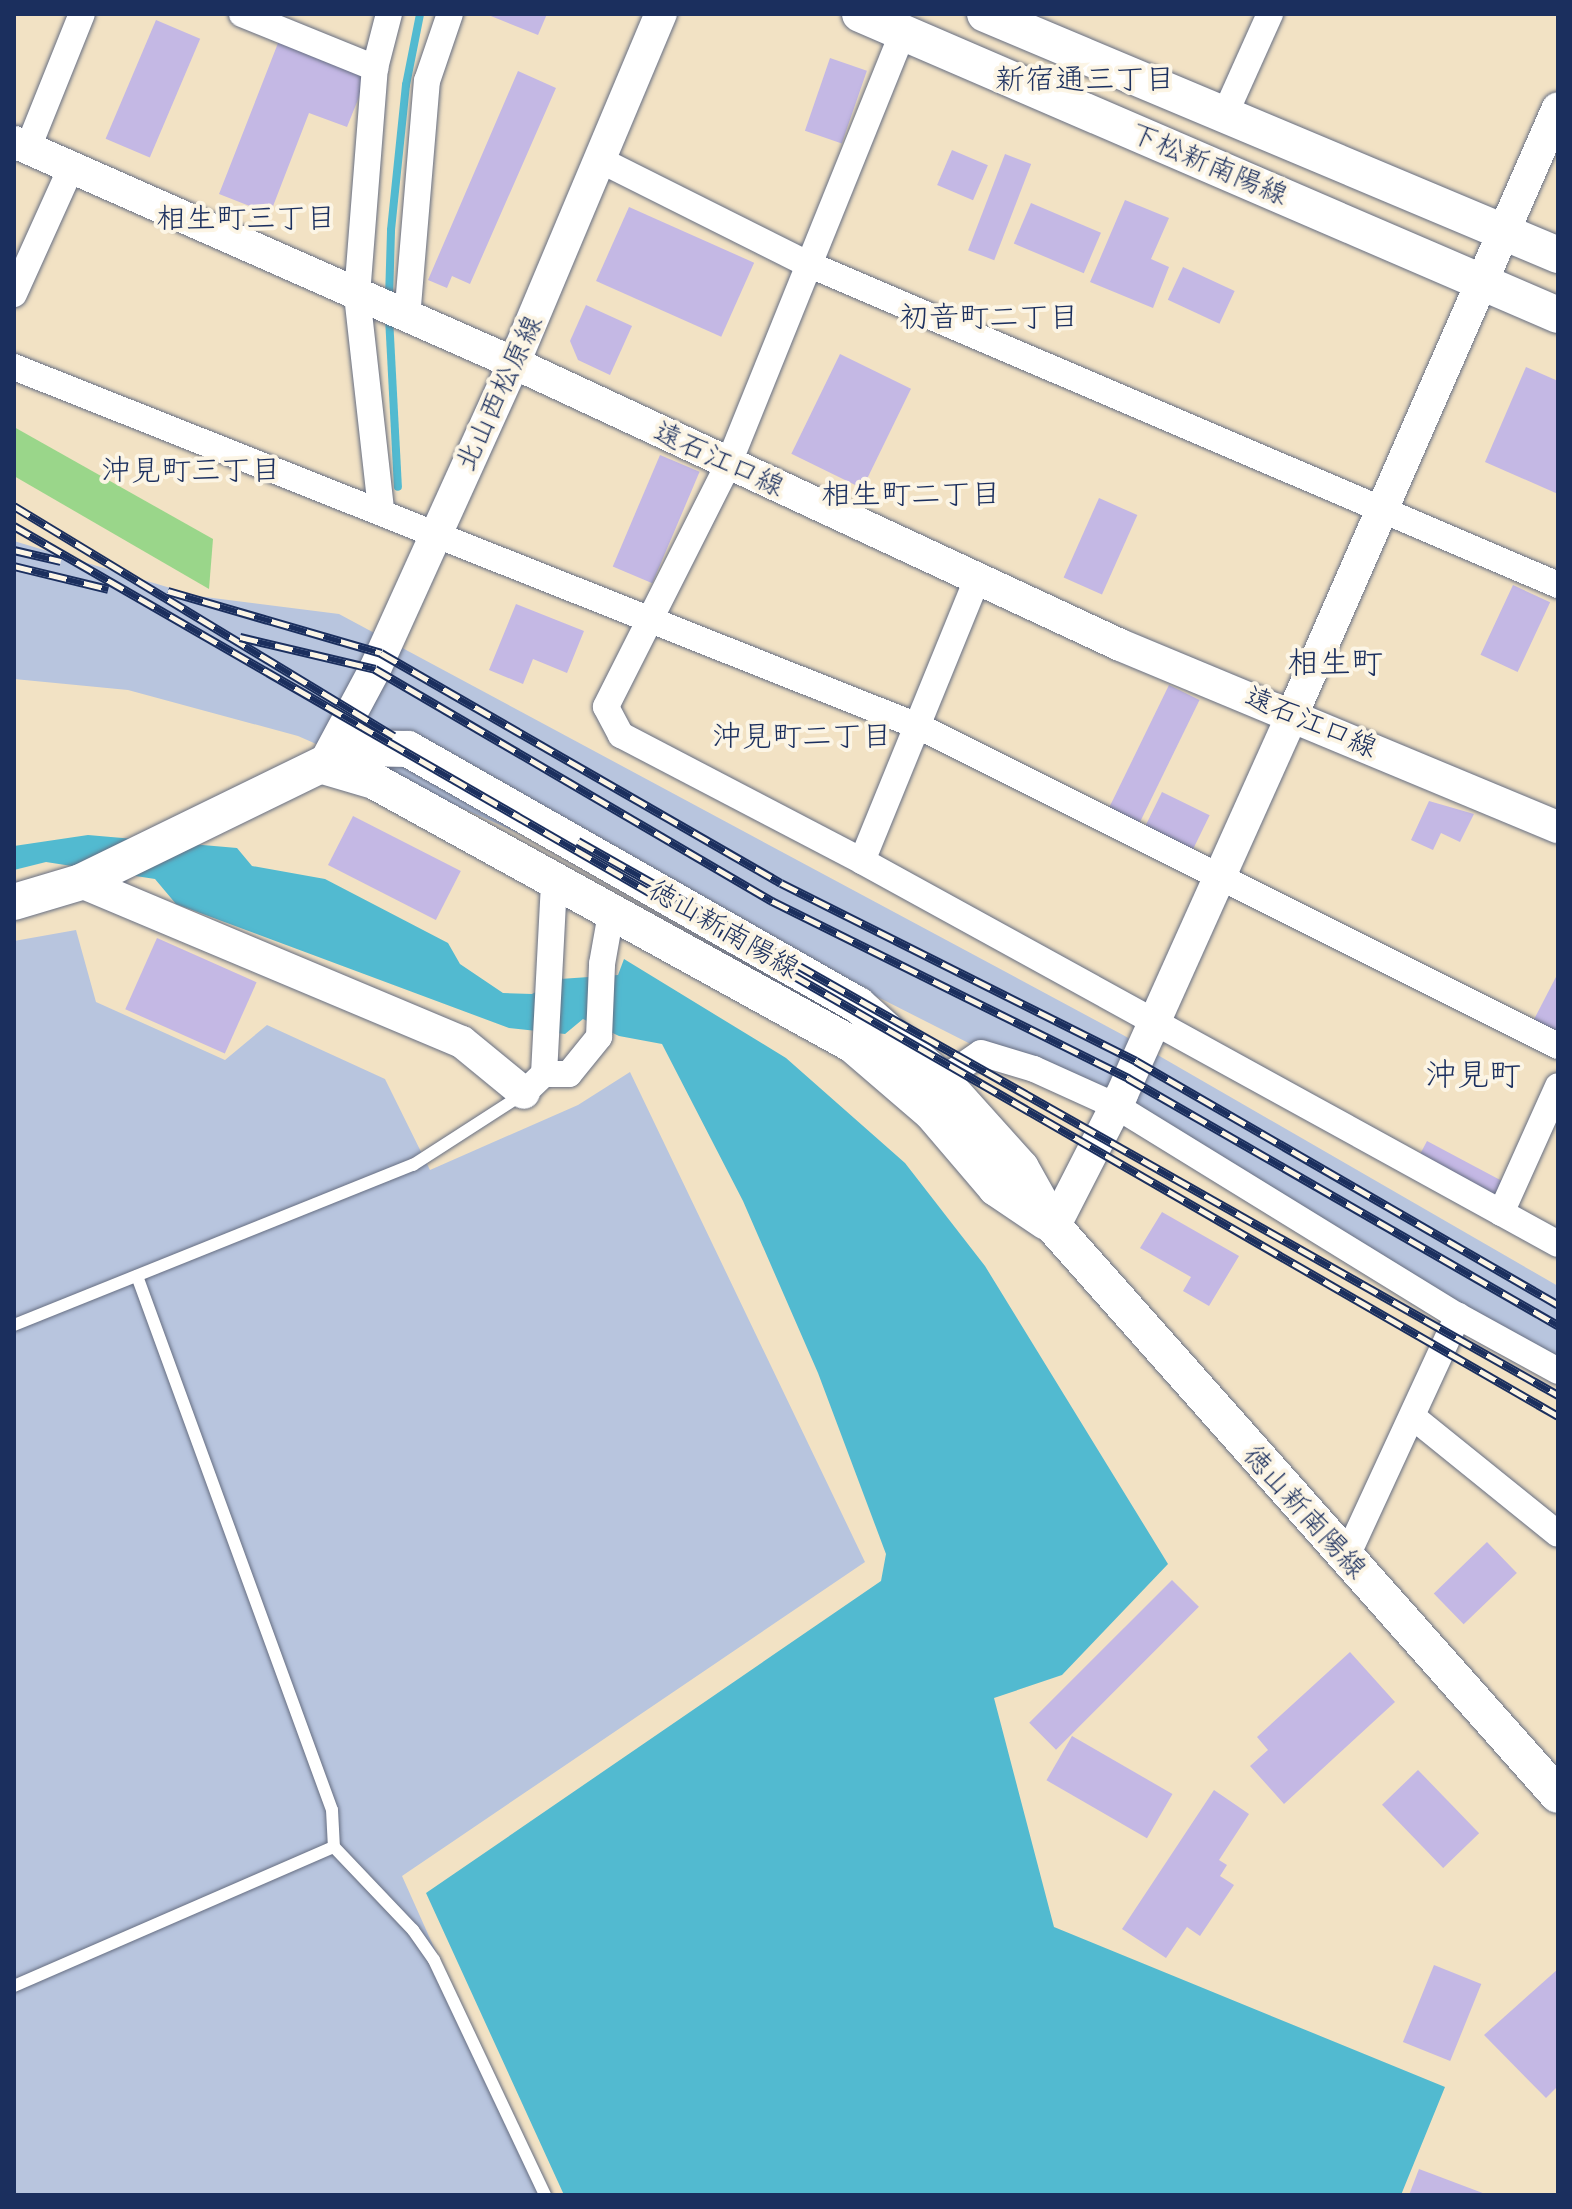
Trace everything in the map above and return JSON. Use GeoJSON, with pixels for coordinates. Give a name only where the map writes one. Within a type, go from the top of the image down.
{"type":"FeatureCollection","features":[{"type":"Feature","properties":{"kind":"main road","name":"下松新南陽線"},"geometry":{"type":"LineString","coordinates":[[860,14],[1558,315]]}},
{"type":"Feature","properties":{"kind":"main road","name":"下松新南陽線"},"geometry":{"type":"LineString","coordinates":[[985,14],[1558,255]]}},
{"type":"Feature","properties":{"kind":"main road","name":"徳山新南陽線"},"geometry":{"type":"LineString","coordinates":[[14,902],[86,878],[356,748],[408,749],[858,1005],[942,1080],[1021,1168],[1054,1227],[1558,1795]]}},
{"type":"Feature","properties":{"kind":"main road","name":"徳山新南陽線"},"geometry":{"type":"LineString","coordinates":[[323,766],[374,781],[554,880],[612,908],[853,1045],[932,1113],[996,1188],[1054,1227]]}},
{"type":"Feature","properties":{"kind":"street"},"geometry":{"type":"LineString","coordinates":[[21,145],[82,14]]}},
{"type":"Feature","properties":{"kind":"street"},"geometry":{"type":"LineString","coordinates":[[242,14],[375,68]]}},
{"type":"Feature","properties":{"kind":"street"},"geometry":{"type":"LineString","coordinates":[[381,509],[382,483],[364,298],[375,68],[389,14]]}},
{"type":"Feature","properties":{"kind":"street"},"geometry":{"type":"LineString","coordinates":[[406,318],[427,81],[450,14]]}},
{"type":"Feature","properties":{"kind":"street","name":"北山西松原線"},"geometry":{"type":"LineString","coordinates":[[323,766],[375,669],[434,533],[514,363],[602,161],[661,14]]}},
{"type":"Feature","properties":{"kind":"street"},"geometry":{"type":"LineString","coordinates":[[1225,114],[1270,14]]}},
{"type":"Feature","properties":{"kind":"street"},"geometry":{"type":"LineString","coordinates":[[903,32],[729,463],[645,621],[606,707],[621,735],[862,861],[1558,1244]]}},
{"type":"Feature","properties":{"kind":"street"},"geometry":{"type":"LineString","coordinates":[[1054,1227],[1116,1106],[1293,713],[1558,108]]}},
{"type":"Feature","properties":{"kind":"street","name":"遠石江口線"},"geometry":{"type":"LineString","coordinates":[[21,145],[406,318],[514,363],[1120,645],[1293,713],[1558,827]]}},
{"type":"Feature","properties":{"kind":"street"},"geometry":{"type":"LineString","coordinates":[[602,161],[808,264],[1384,507],[1558,585]]}},
{"type":"Feature","properties":{"kind":"street"},"geometry":{"type":"LineString","coordinates":[[14,294],[71,168]]}},
{"type":"Feature","properties":{"kind":"street"},"geometry":{"type":"LineString","coordinates":[[14,367],[381,509],[645,621],[920,727],[1558,1046]]}},
{"type":"Feature","properties":{"kind":"street"},"geometry":{"type":"LineString","coordinates":[[862,861],[920,727],[977,579]]}},
{"type":"Feature","properties":{"kind":"street"},"geometry":{"type":"LineString","coordinates":[[86,878],[462,1042],[534,1084],[569,1074],[599,1037],[602,964],[612,908]]}},
{"type":"Feature","properties":{"kind":"street"},"geometry":{"type":"LineString","coordinates":[[534,1084],[549,1039],[554,880]]}},
{"type":"Feature","properties":{"kind":"street"},"geometry":{"type":"LineString","coordinates":[[942,1080],[981,1053],[1034,1069],[1116,1106],[1458,1316],[1558,1371]]}},
{"type":"Feature","properties":{"kind":"street"},"geometry":{"type":"LineString","coordinates":[[1501,1213],[1558,1086]]}},
{"type":"Feature","properties":{"kind":"street"},"geometry":{"type":"LineString","coordinates":[[1346,1558],[1458,1316]]}},
{"type":"Feature","properties":{"kind":"street"},"geometry":{"type":"LineString","coordinates":[[1413,1417],[1558,1534]]}},
{"type":"Feature","properties":{"kind":"lane"},"geometry":{"type":"LineString","coordinates":[[14,1325],[413,1165],[534,1084]]}},
{"type":"Feature","properties":{"kind":"lane"},"geometry":{"type":"LineString","coordinates":[[137,1276],[332,1810],[334,1847],[413,1930],[434,1960],[545,2195]]}},
{"type":"Feature","properties":{"kind":"lane"},"geometry":{"type":"LineString","coordinates":[[14,1986],[334,1847]]}},
{"type":"Feature","properties":{"kind":"shaded area"},"geometry":{"type":"Polygon","coordinates":[[[14,541],[197,596],[339,614],[1123,1035],[1558,1286],[1558,1361],[1146,1133],[789,952],[298,736],[128,690],[14,679],[14,541]]]}},
{"type":"Feature","properties":{"kind":"shaded area"},"geometry":{"type":"Polygon","coordinates":[[[76,930],[96,1002],[225,1060],[267,1025],[385,1079],[430,1170],[578,1105],[630,1072],[865,1562],[402,1876],[545,2195],[14,2195],[14,941],[76,930]]]}},
{"type":"Feature","properties":{"kind":"green space"},"geometry":{"type":"Polygon","coordinates":[[[14,427],[213,539],[209,589],[14,476],[14,427]]]}},
{"type":"Feature","properties":{"kind":"water"},"geometry":{"type":"Polygon","coordinates":[[[88,835],[237,848],[252,866],[325,879],[448,943],[460,964],[503,993],[532,994],[560,979],[618,975],[624,959],[786,1058],[905,1163],[985,1266],[1168,1564],[1062,1675],[994,1698],[1054,1927],[1445,2087],[1401,2195],[564,2195],[426,1893],[881,1581],[886,1554],[818,1373],[743,1201],[662,1044],[619,1036],[583,1019],[565,1034],[509,1028],[176,904],[155,879],[46,862],[14,870],[14,846],[88,835]]]}},
{"type":"Feature","properties":{"kind":"building"},"geometry":{"type":"Polygon","coordinates":[[[486,14],[547,14],[538,35],[486,14]]]}},
{"type":"Feature","properties":{"kind":"building"},"geometry":{"type":"Polygon","coordinates":[[[156,20],[200,39],[150,158],[106,139],[156,20]]]}},
{"type":"Feature","properties":{"kind":"building"},"geometry":{"type":"Polygon","coordinates":[[[280,38],[369,72],[347,127],[309,113],[270,214],[219,194],[280,38]]]}},
{"type":"Feature","properties":{"kind":"building"},"geometry":{"type":"Polygon","coordinates":[[[830,58],[867,71],[842,144],[805,131],[830,58]]]}},
{"type":"Feature","properties":{"kind":"building"},"geometry":{"type":"Polygon","coordinates":[[[518,71],[556,88],[470,284],[452,276],[447,288],[428,280],[518,71]]]}},
{"type":"Feature","properties":{"kind":"building"},"geometry":{"type":"Polygon","coordinates":[[[952,150],[988,165],[973,200],[937,185],[952,150]]]}},
{"type":"Feature","properties":{"kind":"building"},"geometry":{"type":"Polygon","coordinates":[[[1005,154],[1031,164],[994,260],[968,250],[1005,154]]]}},
{"type":"Feature","properties":{"kind":"building"},"geometry":{"type":"Polygon","coordinates":[[[1125,200],[1169,218],[1151,259],[1169,267],[1153,308],[1090,282],[1125,200]]]}},
{"type":"Feature","properties":{"kind":"building"},"geometry":{"type":"Polygon","coordinates":[[[1031,203],[1101,233],[1084,273],[1014,244],[1031,203]]]}},
{"type":"Feature","properties":{"kind":"building"},"geometry":{"type":"Polygon","coordinates":[[[629,207],[754,263],[721,337],[596,281],[629,207]]]}},
{"type":"Feature","properties":{"kind":"building"},"geometry":{"type":"Polygon","coordinates":[[[1183,267],[1235,291],[1219,324],[1168,300],[1183,267]]]}},
{"type":"Feature","properties":{"kind":"building"},"geometry":{"type":"Polygon","coordinates":[[[586,305],[632,326],[610,375],[578,360],[570,341],[586,305]]]}},
{"type":"Feature","properties":{"kind":"building"},"geometry":{"type":"Polygon","coordinates":[[[840,354],[911,389],[862,488],[791,454],[840,354]]]}},
{"type":"Feature","properties":{"kind":"building"},"geometry":{"type":"Polygon","coordinates":[[[1526,367],[1558,381],[1558,494],[1485,462],[1526,367]]]}},
{"type":"Feature","properties":{"kind":"building"},"geometry":{"type":"Polygon","coordinates":[[[660,455],[700,472],[652,583],[613,566],[660,455]]]}},
{"type":"Feature","properties":{"kind":"building"},"geometry":{"type":"Polygon","coordinates":[[[1099,498],[1137,515],[1102,595],[1064,577],[1099,498]]]}},
{"type":"Feature","properties":{"kind":"building"},"geometry":{"type":"Polygon","coordinates":[[[1513,585],[1550,602],[1518,672],[1480,655],[1513,585]]]}},
{"type":"Feature","properties":{"kind":"building"},"geometry":{"type":"Polygon","coordinates":[[[516,604],[584,631],[567,673],[533,659],[523,684],[489,670],[516,604]]]}},
{"type":"Feature","properties":{"kind":"building"},"geometry":{"type":"Polygon","coordinates":[[[1169,685],[1200,700],[1135,832],[1105,817],[1169,685]]]}},
{"type":"Feature","properties":{"kind":"building"},"geometry":{"type":"Polygon","coordinates":[[[1162,792],[1210,815],[1187,861],[1140,838],[1162,792]]]}},
{"type":"Feature","properties":{"kind":"building"},"geometry":{"type":"Polygon","coordinates":[[[1429,801],[1474,814],[1460,842],[1441,833],[1433,850],[1411,840],[1429,801]]]}},
{"type":"Feature","properties":{"kind":"building"},"geometry":{"type":"Polygon","coordinates":[[[353,816],[461,871],[436,920],[328,865],[353,816]]]}},
{"type":"Feature","properties":{"kind":"building"},"geometry":{"type":"Polygon","coordinates":[[[157,938],[257,982],[225,1054],[125,1009],[157,938]]]}},
{"type":"Feature","properties":{"kind":"building"},"geometry":{"type":"Polygon","coordinates":[[[1558,973],[1558,1041],[1528,1031],[1558,973]]]}},
{"type":"Feature","properties":{"kind":"building"},"geometry":{"type":"Polygon","coordinates":[[[1427,1141],[1502,1181],[1486,1212],[1411,1172],[1427,1141]]]}},
{"type":"Feature","properties":{"kind":"building"},"geometry":{"type":"Polygon","coordinates":[[[1162,1212],[1239,1256],[1209,1306],[1183,1291],[1191,1277],[1140,1248],[1162,1212]]]}},
{"type":"Feature","properties":{"kind":"building"},"geometry":{"type":"Polygon","coordinates":[[[1487,1542],[1517,1573],[1464,1624],[1434,1593],[1487,1542]]]}},
{"type":"Feature","properties":{"kind":"building"},"geometry":{"type":"Polygon","coordinates":[[[1172,1580],[1199,1607],[1056,1750],[1029,1723],[1172,1580]]]}},
{"type":"Feature","properties":{"kind":"building"},"geometry":{"type":"Polygon","coordinates":[[[1350,1652],[1395,1702],[1284,1804],[1250,1766],[1268,1750],[1257,1737],[1350,1652]]]}},
{"type":"Feature","properties":{"kind":"building"},"geometry":{"type":"Polygon","coordinates":[[[1072,1736],[1172,1794],[1147,1838],[1046,1780],[1072,1736]]]}},
{"type":"Feature","properties":{"kind":"building"},"geometry":{"type":"Polygon","coordinates":[[[1418,1770],[1479,1833],[1443,1868],[1382,1805],[1418,1770]]]}},
{"type":"Feature","properties":{"kind":"building"},"geometry":{"type":"Polygon","coordinates":[[[1214,1790],[1249,1814],[1219,1860],[1227,1865],[1220,1876],[1234,1885],[1200,1936],[1187,1927],[1166,1958],[1122,1929],[1214,1790]]]}},
{"type":"Feature","properties":{"kind":"building"},"geometry":{"type":"Polygon","coordinates":[[[1434,1965],[1481,1984],[1450,2061],[1403,2042],[1434,1965]]]}},
{"type":"Feature","properties":{"kind":"building"},"geometry":{"type":"Polygon","coordinates":[[[1558,1969],[1558,2086],[1546,2098],[1484,2035],[1558,1969]]]}},
{"type":"Feature","properties":{"kind":"building"},"geometry":{"type":"Polygon","coordinates":[[[1419,2169],[1488,2195],[1409,2195],[1419,2169]]]}},
{"type":"Feature","properties":{"kind":"waterway"},"geometry":{"type":"LineString","coordinates":[[389,299],[391,230],[406,85],[420,14]]}},
{"type":"Feature","properties":{"kind":"waterway"},"geometry":{"type":"LineString","coordinates":[[389,317],[398,487]]}},
{"type":"Feature","properties":{"kind":"railway"},"geometry":{"type":"LineString","coordinates":[[14,506],[394,736]]}},
{"type":"Feature","properties":{"kind":"railway"},"geometry":{"type":"LineString","coordinates":[[14,526],[1558,1416]]}},
{"type":"Feature","properties":{"kind":"railway"},"geometry":{"type":"LineString","coordinates":[[14,550],[61,561]]}},
{"type":"Feature","properties":{"kind":"railway"},"geometry":{"type":"LineString","coordinates":[[14,566],[108,589]]}},
{"type":"Feature","properties":{"kind":"railway"},"geometry":{"type":"LineString","coordinates":[[168,591],[381,653],[781,883],[1136,1061],[1558,1305]]}},
{"type":"Feature","properties":{"kind":"railway"},"geometry":{"type":"LineString","coordinates":[[240,637],[375,669],[772,901],[1128,1078],[1558,1325]]}},
{"type":"Feature","properties":{"kind":"railway"},"geometry":{"type":"LineString","coordinates":[[578,841],[1558,1395]]}},
{"type":"Feature","properties":{"kind":"district","name":"新宿通三丁目"},"geometry":{"type":"Point","coordinates":[1085,80]}},
{"type":"Feature","properties":{"kind":"district","name":"相生町三丁目"},"geometry":{"type":"Point","coordinates":[246,219]}},
{"type":"Feature","properties":{"kind":"district","name":"初音町二丁目"},"geometry":{"type":"Point","coordinates":[989,318]}},
{"type":"Feature","properties":{"kind":"district","name":"沖見町三丁目"},"geometry":{"type":"Point","coordinates":[191,471]}},
{"type":"Feature","properties":{"kind":"district","name":"相生町二丁目"},"geometry":{"type":"Point","coordinates":[911,495]}},
{"type":"Feature","properties":{"kind":"district","name":"相生町"},"geometry":{"type":"Point","coordinates":[1335,663]}},
{"type":"Feature","properties":{"kind":"district","name":"沖見町二丁目"},"geometry":{"type":"Point","coordinates":[802,737]}},
{"type":"Feature","properties":{"kind":"district","name":"沖見町"},"geometry":{"type":"Point","coordinates":[1473,1075]}}]}
